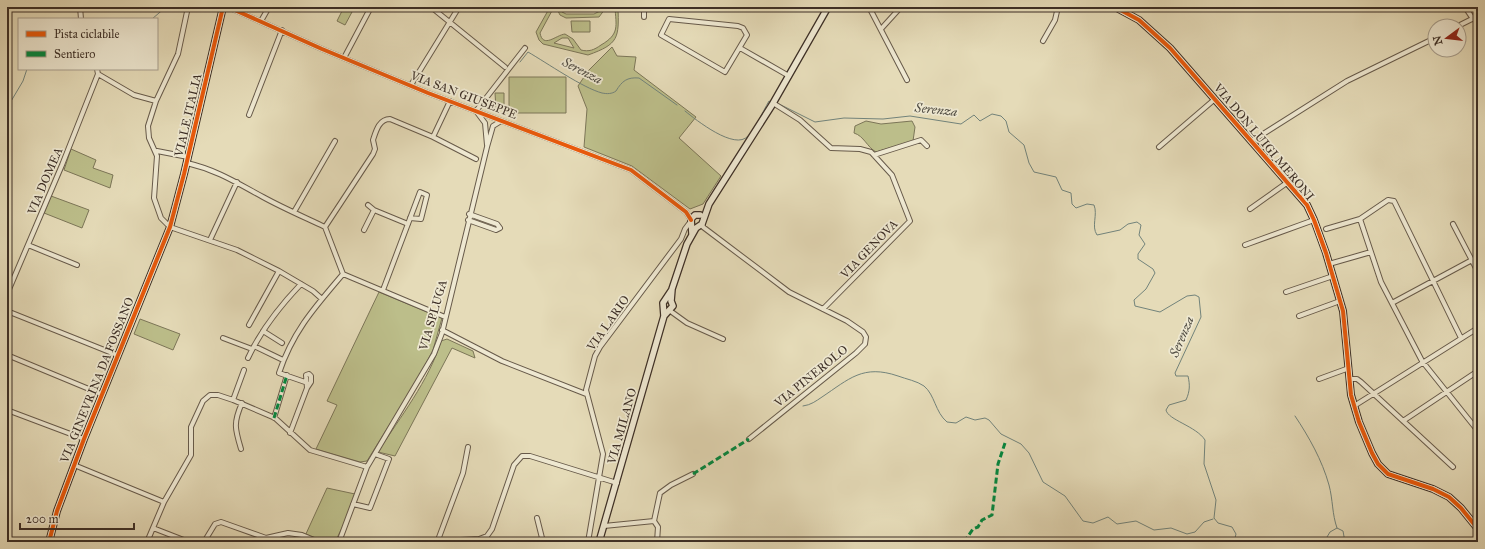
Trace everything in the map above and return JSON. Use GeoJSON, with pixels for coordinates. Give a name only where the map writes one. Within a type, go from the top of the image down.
{"type":"FeatureCollection","features":[{"type":"Feature","properties":{"kind":"street"},"geometry":{"type":"LineString","coordinates":[[80,7],[81,18]]}},
{"type":"Feature","properties":{"kind":"street"},"geometry":{"type":"LineString","coordinates":[[188,7],[178,54],[156,101],[147,132],[157,151],[154,198],[161,218],[170,227],[237,250],[279,271],[322,299]]}},
{"type":"Feature","properties":{"kind":"street","name":"VIALE ITALIA"},"geometry":{"type":"LineString","coordinates":[[170,227],[223,7]]}},
{"type":"Feature","properties":{"kind":"street","name":"VIA SAN GIUSEPPE"},"geometry":{"type":"LineString","coordinates":[[228,7],[344,58],[450,101],[631,170],[686,212],[697,215]]}},
{"type":"Feature","properties":{"kind":"street"},"geometry":{"type":"LineString","coordinates":[[261,22],[269,7]]}},
{"type":"Feature","properties":{"kind":"street"},"geometry":{"type":"LineString","coordinates":[[344,58],[371,7]]}},
{"type":"Feature","properties":{"kind":"street"},"geometry":{"type":"LineString","coordinates":[[431,7],[505,67]]}},
{"type":"Feature","properties":{"kind":"street"},"geometry":{"type":"LineString","coordinates":[[411,85],[460,7]]}},
{"type":"Feature","properties":{"kind":"street"},"geometry":{"type":"LineString","coordinates":[[644,7],[644,17]]}},
{"type":"Feature","properties":{"kind":"street"},"geometry":{"type":"LineString","coordinates":[[723,339],[687,324],[670,310],[668,301],[680,258],[692,235],[702,225],[709,204],[789,76],[828,7]]}},
{"type":"Feature","properties":{"kind":"street"},"geometry":{"type":"LineString","coordinates":[[869,7],[907,80]]}},
{"type":"Feature","properties":{"kind":"street"},"geometry":{"type":"LineString","coordinates":[[881,29],[900,7]]}},
{"type":"Feature","properties":{"kind":"street"},"geometry":{"type":"LineString","coordinates":[[1043,41],[1055,20],[1058,7]]}},
{"type":"Feature","properties":{"kind":"street","name":"VIA DON LUIGI MERONI"},"geometry":{"type":"LineString","coordinates":[[1115,7],[1132,17],[1170,48],[1307,205],[1314,220],[1340,301],[1345,323],[1354,406],[1372,453],[1378,464],[1388,474],[1433,489],[1448,497],[1461,508],[1478,529]]}},
{"type":"Feature","properties":{"kind":"street"},"geometry":{"type":"LineString","coordinates":[[1465,7],[1473,19]]}},
{"type":"Feature","properties":{"kind":"street"},"geometry":{"type":"LineString","coordinates":[[1467,22],[1478,16]]}},
{"type":"Feature","properties":{"kind":"street"},"geometry":{"type":"LineString","coordinates":[[669,19],[738,26],[743,28],[747,35],[740,48],[725,72],[661,35],[669,19]]}},
{"type":"Feature","properties":{"kind":"street"},"geometry":{"type":"LineString","coordinates":[[249,115],[282,30]]}},
{"type":"Feature","properties":{"kind":"street"},"geometry":{"type":"LineString","coordinates":[[1252,141],[1347,81],[1427,42]]}},
{"type":"Feature","properties":{"kind":"street","name":"VIA SAN GIUSEPPE"},"geometry":{"type":"LineString","coordinates":[[476,111],[525,48]]}},
{"type":"Feature","properties":{"kind":"street"},"geometry":{"type":"LineString","coordinates":[[740,48],[789,76]]}},
{"type":"Feature","properties":{"kind":"street"},"geometry":{"type":"LineString","coordinates":[[97,70],[98,74],[134,95],[156,101]]}},
{"type":"Feature","properties":{"kind":"street"},"geometry":{"type":"LineString","coordinates":[[776,97],[783,78],[779,70]]}},
{"type":"Feature","properties":{"kind":"street","name":"VIA DOMEA"},"geometry":{"type":"LineString","coordinates":[[7,294],[62,165],[98,74]]}},
{"type":"Feature","properties":{"kind":"street"},"geometry":{"type":"LineString","coordinates":[[1160,147],[1215,99]]}},
{"type":"Feature","properties":{"kind":"street"},"geometry":{"type":"LineString","coordinates":[[433,136],[450,101]]}},
{"type":"Feature","properties":{"kind":"street","name":"VIA GENOVA"},"geometry":{"type":"LineString","coordinates":[[772,104],[800,120],[831,148],[860,149],[871,152],[892,175],[910,221],[823,309]]}},
{"type":"Feature","properties":{"kind":"street"},"geometry":{"type":"LineString","coordinates":[[476,111],[485,123],[491,116]]}},
{"type":"Feature","properties":{"kind":"street"},"geometry":{"type":"LineString","coordinates":[[324,227],[373,154],[375,149],[373,140],[382,121],[385,119],[390,119],[433,136],[476,159]]}},
{"type":"Feature","properties":{"kind":"street","name":"VIA SPLUGA"},"geometry":{"type":"LineString","coordinates":[[339,542],[367,467],[434,354],[442,330],[469,214],[493,126],[501,121]]}},
{"type":"Feature","properties":{"kind":"street","name":"VIA SPLUGA"},"geometry":{"type":"LineString","coordinates":[[485,123],[487,147]]}},
{"type":"Feature","properties":{"kind":"street"},"geometry":{"type":"LineString","coordinates":[[874,155],[922,140],[927,146]]}},
{"type":"Feature","properties":{"kind":"street"},"geometry":{"type":"LineString","coordinates":[[294,212],[335,141]]}},
{"type":"Feature","properties":{"kind":"street"},"geometry":{"type":"LineString","coordinates":[[157,151],[187,160],[237,182],[324,227],[343,274],[445,317]]}},
{"type":"Feature","properties":{"kind":"street"},"geometry":{"type":"LineString","coordinates":[[210,240],[237,182]]}},
{"type":"Feature","properties":{"kind":"street"},"geometry":{"type":"LineString","coordinates":[[1250,209],[1288,182]]}},
{"type":"Feature","properties":{"kind":"street"},"geometry":{"type":"LineString","coordinates":[[383,290],[410,218],[420,192],[427,195],[421,219],[410,218]]}},
{"type":"Feature","properties":{"kind":"street"},"geometry":{"type":"LineString","coordinates":[[1326,229],[1360,219],[1388,200],[1394,201],[1461,338]]}},
{"type":"Feature","properties":{"kind":"street"},"geometry":{"type":"LineString","coordinates":[[692,235],[691,222],[709,204]]}},
{"type":"Feature","properties":{"kind":"street"},"geometry":{"type":"LineString","coordinates":[[368,205],[374,210],[408,224]]}},
{"type":"Feature","properties":{"kind":"street"},"geometry":{"type":"LineString","coordinates":[[364,230],[374,210]]}},
{"type":"Feature","properties":{"kind":"street","name":"VIA SAN GIUSEPPE"},"geometry":{"type":"LineString","coordinates":[[686,212],[691,222]]}},
{"type":"Feature","properties":{"kind":"street"},"geometry":{"type":"LineString","coordinates":[[468,220],[496,230],[500,228],[498,224],[469,214]]}},
{"type":"Feature","properties":{"kind":"street"},"geometry":{"type":"LineString","coordinates":[[697,215],[702,225]]}},
{"type":"Feature","properties":{"kind":"street"},"geometry":{"type":"LineString","coordinates":[[1360,219],[1381,282],[1422,361],[1478,431]]}},
{"type":"Feature","properties":{"kind":"street"},"geometry":{"type":"LineString","coordinates":[[1245,245],[1314,220]]}},
{"type":"Feature","properties":{"kind":"street"},"geometry":{"type":"LineString","coordinates":[[691,222],[702,225],[789,292],[823,309]]}},
{"type":"Feature","properties":{"kind":"street","name":"VIA LARIO"},"geometry":{"type":"LineString","coordinates":[[588,542],[600,478],[602,450],[586,394],[586,387],[598,350],[681,239],[691,222]]}},
{"type":"Feature","properties":{"kind":"street"},"geometry":{"type":"LineString","coordinates":[[1453,224],[1478,272]]}},
{"type":"Feature","properties":{"kind":"street","name":"VIA GINEVRINA DA FOSSANO"},"geometry":{"type":"LineString","coordinates":[[49,542],[57,510],[74,464],[101,394],[170,227]]}},
{"type":"Feature","properties":{"kind":"street"},"geometry":{"type":"LineString","coordinates":[[28,245],[77,265]]}},
{"type":"Feature","properties":{"kind":"street"},"geometry":{"type":"LineString","coordinates":[[1329,264],[1371,252]]}},
{"type":"Feature","properties":{"kind":"street"},"geometry":{"type":"LineString","coordinates":[[1392,303],[1472,260]]}},
{"type":"Feature","properties":{"kind":"street"},"geometry":{"type":"LineString","coordinates":[[249,325],[279,271]]}},
{"type":"Feature","properties":{"kind":"street"},"geometry":{"type":"LineString","coordinates":[[305,382],[279,373],[290,344],[302,324],[343,274]]}},
{"type":"Feature","properties":{"kind":"street"},"geometry":{"type":"LineString","coordinates":[[1286,292],[1333,276]]}},
{"type":"Feature","properties":{"kind":"street"},"geometry":{"type":"LineString","coordinates":[[248,358],[263,331],[301,284]]}},
{"type":"Feature","properties":{"kind":"street"},"geometry":{"type":"LineString","coordinates":[[668,301],[670,310]]}},
{"type":"Feature","properties":{"kind":"street"},"geometry":{"type":"LineString","coordinates":[[1300,316],[1340,301]]}},
{"type":"Feature","properties":{"kind":"street","name":"VIA PINEROLO"},"geometry":{"type":"LineString","coordinates":[[749,439],[861,348],[866,337],[863,332],[852,324],[823,309]]}},
{"type":"Feature","properties":{"kind":"street","name":"VIA MILANO"},"geometry":{"type":"LineString","coordinates":[[600,542],[664,316],[670,310]]}},
{"type":"Feature","properties":{"kind":"street"},"geometry":{"type":"LineString","coordinates":[[7,311],[117,355]]}},
{"type":"Feature","properties":{"kind":"street"},"geometry":{"type":"LineString","coordinates":[[1354,406],[1422,361],[1478,328]]}},
{"type":"Feature","properties":{"kind":"street"},"geometry":{"type":"LineString","coordinates":[[442,330],[502,361],[586,394]]}},
{"type":"Feature","properties":{"kind":"street"},"geometry":{"type":"LineString","coordinates":[[263,331],[282,344]]}},
{"type":"Feature","properties":{"kind":"street"},"geometry":{"type":"LineString","coordinates":[[223,338],[253,347],[284,360]]}},
{"type":"Feature","properties":{"kind":"street"},"geometry":{"type":"LineString","coordinates":[[7,355],[101,394]]}},
{"type":"Feature","properties":{"kind":"street"},"geometry":{"type":"LineString","coordinates":[[1319,379],[1349,368]]}},
{"type":"Feature","properties":{"kind":"street"},"geometry":{"type":"LineString","coordinates":[[233,400],[244,370]]}},
{"type":"Feature","properties":{"kind":"street"},"geometry":{"type":"LineString","coordinates":[[1403,421],[1478,371]]}},
{"type":"Feature","properties":{"kind":"street"},"geometry":{"type":"LineString","coordinates":[[290,433],[307,388],[311,382],[311,376],[309,374],[306,375],[305,382],[307,388]]}},
{"type":"Feature","properties":{"kind":"street"},"geometry":{"type":"LineString","coordinates":[[274,418],[287,375]]}},
{"type":"Feature","properties":{"kind":"street"},"geometry":{"type":"LineString","coordinates":[[1350,379],[1358,379],[1453,468]]}},
{"type":"Feature","properties":{"kind":"street"},"geometry":{"type":"LineString","coordinates":[[147,542],[164,502],[191,455],[191,427],[205,397],[214,395],[242,403],[274,418],[310,450],[367,467]]}},
{"type":"Feature","properties":{"kind":"street"},"geometry":{"type":"LineString","coordinates":[[241,449],[235,428],[235,417],[242,403]]}},
{"type":"Feature","properties":{"kind":"street"},"geometry":{"type":"LineString","coordinates":[[7,410],[84,438]]}},
{"type":"Feature","properties":{"kind":"street"},"geometry":{"type":"LineString","coordinates":[[438,540],[463,473],[468,447]]}},
{"type":"Feature","properties":{"kind":"street"},"geometry":{"type":"LineString","coordinates":[[353,504],[370,508],[389,459],[375,454]]}},
{"type":"Feature","properties":{"kind":"street"},"geometry":{"type":"LineString","coordinates":[[424,542],[438,540],[479,539],[490,533],[514,465],[522,456],[530,456],[617,483]]}},
{"type":"Feature","properties":{"kind":"street"},"geometry":{"type":"LineString","coordinates":[[74,464],[164,502]]}},
{"type":"Feature","properties":{"kind":"street"},"geometry":{"type":"LineString","coordinates":[[656,542],[658,527],[654,521],[660,493],[671,485],[693,474]]}},
{"type":"Feature","properties":{"kind":"street"},"geometry":{"type":"LineString","coordinates":[[537,518],[543,542]]}},
{"type":"Feature","properties":{"kind":"street"},"geometry":{"type":"LineString","coordinates":[[604,526],[654,521]]}},
{"type":"Feature","properties":{"kind":"street"},"geometry":{"type":"LineString","coordinates":[[204,542],[215,524],[221,522],[266,538],[288,533],[302,535],[319,542]]}},
{"type":"Feature","properties":{"kind":"street"},"geometry":{"type":"LineString","coordinates":[[153,528],[189,542]]}},
{"type":"Feature","properties":{"kind":"green space"},"geometry":{"type":"Polygon","coordinates":[[[344,7],[352,12],[345,25],[337,21],[344,7]]]}},
{"type":"Feature","properties":{"kind":"green space"},"geometry":{"type":"Polygon","coordinates":[[[550,7],[554,7],[540,33],[542,38],[547,41],[565,34],[573,39],[581,50],[591,50],[607,41],[614,33],[616,29],[615,7],[618,7],[618,26],[615,38],[606,47],[588,55],[543,44],[539,40],[536,32],[550,7]],[[562,38],[554,43],[574,48],[568,38],[562,38]]]}},
{"type":"Feature","properties":{"kind":"green space"},"geometry":{"type":"Polygon","coordinates":[[[556,7],[560,7],[562,12],[566,14],[594,14],[600,11],[601,7],[605,7],[605,9],[599,17],[566,18],[560,15],[556,7]]]}},
{"type":"Feature","properties":{"kind":"green space"},"geometry":{"type":"Polygon","coordinates":[[[571,21],[590,21],[590,32],[572,32],[571,21]]]}},
{"type":"Feature","properties":{"kind":"green space"},"geometry":{"type":"Polygon","coordinates":[[[612,47],[617,56],[636,57],[634,70],[696,117],[679,138],[721,176],[703,204],[690,209],[632,166],[584,147],[587,109],[578,86],[588,71],[612,47]]]}},
{"type":"Feature","properties":{"kind":"green space"},"geometry":{"type":"Polygon","coordinates":[[[509,77],[566,77],[566,113],[509,113],[509,77]]]}},
{"type":"Feature","properties":{"kind":"green space"},"geometry":{"type":"Polygon","coordinates":[[[495,93],[504,93],[504,109],[496,109],[495,93]]]}},
{"type":"Feature","properties":{"kind":"green space"},"geometry":{"type":"Polygon","coordinates":[[[866,121],[881,124],[912,121],[915,127],[913,141],[876,152],[857,134],[854,133],[855,126],[866,121]]]}},
{"type":"Feature","properties":{"kind":"green space"},"geometry":{"type":"Polygon","coordinates":[[[71,149],[96,160],[93,168],[113,175],[110,188],[64,170],[71,149]]]}},
{"type":"Feature","properties":{"kind":"green space"},"geometry":{"type":"Polygon","coordinates":[[[51,196],[89,210],[82,228],[44,213],[51,196]]]}},
{"type":"Feature","properties":{"kind":"green space"},"geometry":{"type":"Polygon","coordinates":[[[379,292],[442,318],[433,350],[419,377],[367,461],[360,462],[316,449],[337,405],[327,401],[379,292]]]}},
{"type":"Feature","properties":{"kind":"green space"},"geometry":{"type":"Polygon","coordinates":[[[140,319],[180,334],[173,350],[134,334],[140,319]]]}},
{"type":"Feature","properties":{"kind":"green space"},"geometry":{"type":"Polygon","coordinates":[[[447,339],[473,351],[475,358],[452,348],[395,456],[378,452],[422,384],[436,356],[441,341],[447,339]]]}},
{"type":"Feature","properties":{"kind":"green space"},"geometry":{"type":"Polygon","coordinates":[[[327,488],[355,494],[346,520],[335,542],[321,542],[305,536],[327,488]]]}},
{"type":"Feature","properties":{"kind":"waterway","name":"Serenza"},"geometry":{"type":"LineString","coordinates":[[153,18],[166,7]]}},
{"type":"Feature","properties":{"kind":"waterway","name":"Serenza"},"geometry":{"type":"LineString","coordinates":[[520,62],[528,52],[575,81],[594,90],[609,94],[616,91],[620,85],[628,79],[639,78],[677,105]]}},
{"type":"Feature","properties":{"kind":"waterway","name":"Serenza"},"geometry":{"type":"LineString","coordinates":[[7,108],[23,81],[27,70]]}},
{"type":"Feature","properties":{"kind":"waterway","name":"Serenza"},"geometry":{"type":"LineString","coordinates":[[685,111],[706,127],[725,137],[734,140],[742,140],[748,136],[757,124],[769,101],[771,102]]}},
{"type":"Feature","properties":{"kind":"waterway","name":"Serenza"},"geometry":{"type":"LineString","coordinates":[[777,103],[815,122],[844,118],[883,119],[910,116],[961,124],[974,115],[980,121],[992,114],[1001,116],[1006,121],[1009,132],[1024,145],[1029,163],[1034,172],[1056,177],[1062,190],[1071,193],[1072,204],[1076,208],[1087,204],[1094,205],[1095,232],[1097,235],[1120,230],[1128,224],[1137,222],[1141,225],[1139,235],[1145,244],[1138,254],[1138,259],[1153,269],[1155,273],[1146,289],[1134,300],[1135,306],[1160,312],[1187,296],[1195,295],[1199,297],[1201,317],[1175,373],[1176,376],[1188,376],[1188,394],[1186,400],[1169,405],[1166,410],[1168,414],[1201,435],[1205,440],[1204,464],[1216,500],[1214,518],[1218,523],[1232,527],[1236,534],[1235,538],[1226,542]]}},
{"type":"Feature","properties":{"kind":"waterway"},"geometry":{"type":"LineString","coordinates":[[803,406],[813,403],[840,384],[857,375],[875,372],[898,376],[915,381],[924,386],[931,394],[940,413],[947,422],[956,423],[966,417],[975,420],[985,418],[989,420],[1001,434],[1021,444],[1029,453],[1043,482],[1065,496],[1083,521],[1093,523],[1108,517],[1117,524],[1136,521],[1154,530],[1171,528],[1187,534],[1195,532],[1204,522],[1213,519]]}},
{"type":"Feature","properties":{"kind":"waterway"},"geometry":{"type":"LineString","coordinates":[[1295,416],[1310,440],[1323,467],[1329,485],[1337,528]]}},
{"type":"Feature","properties":{"kind":"waterway","name":"Serenza"},"geometry":{"type":"LineString","coordinates":[[1324,542],[1330,532],[1337,528],[1343,531],[1345,542]]}},
{"type":"Feature","properties":{"kind":"waterway","name":"Serenza"},"geometry":{"type":"LineString","coordinates":[[1289,542],[1292,538],[1297,538],[1301,542]]}},
{"type":"Feature","properties":{"kind":"marked path"},"geometry":{"type":"LineString","coordinates":[[274,418],[287,375]]}},
{"type":"Feature","properties":{"kind":"marked path"},"geometry":{"type":"LineString","coordinates":[[693,474],[749,439]]}},
{"type":"Feature","properties":{"kind":"marked path"},"geometry":{"type":"LineString","coordinates":[[964,542],[973,529],[978,527],[982,520],[992,515],[998,464],[1005,443]]}},
{"type":"Feature","properties":{"kind":"cycle path"},"geometry":{"type":"LineString","coordinates":[[49,542],[57,511],[84,439],[170,227],[223,7]]}},
{"type":"Feature","properties":{"kind":"cycle path"},"geometry":{"type":"LineString","coordinates":[[228,7],[322,49],[428,93],[631,170],[686,212],[691,220]]}},
{"type":"Feature","properties":{"kind":"cycle path"},"geometry":{"type":"LineString","coordinates":[[1115,7],[1139,20],[1170,48],[1307,205],[1326,253],[1343,311],[1351,395],[1359,422],[1378,464],[1388,474],[1433,489],[1449,497],[1461,508],[1478,529]]}}]}
